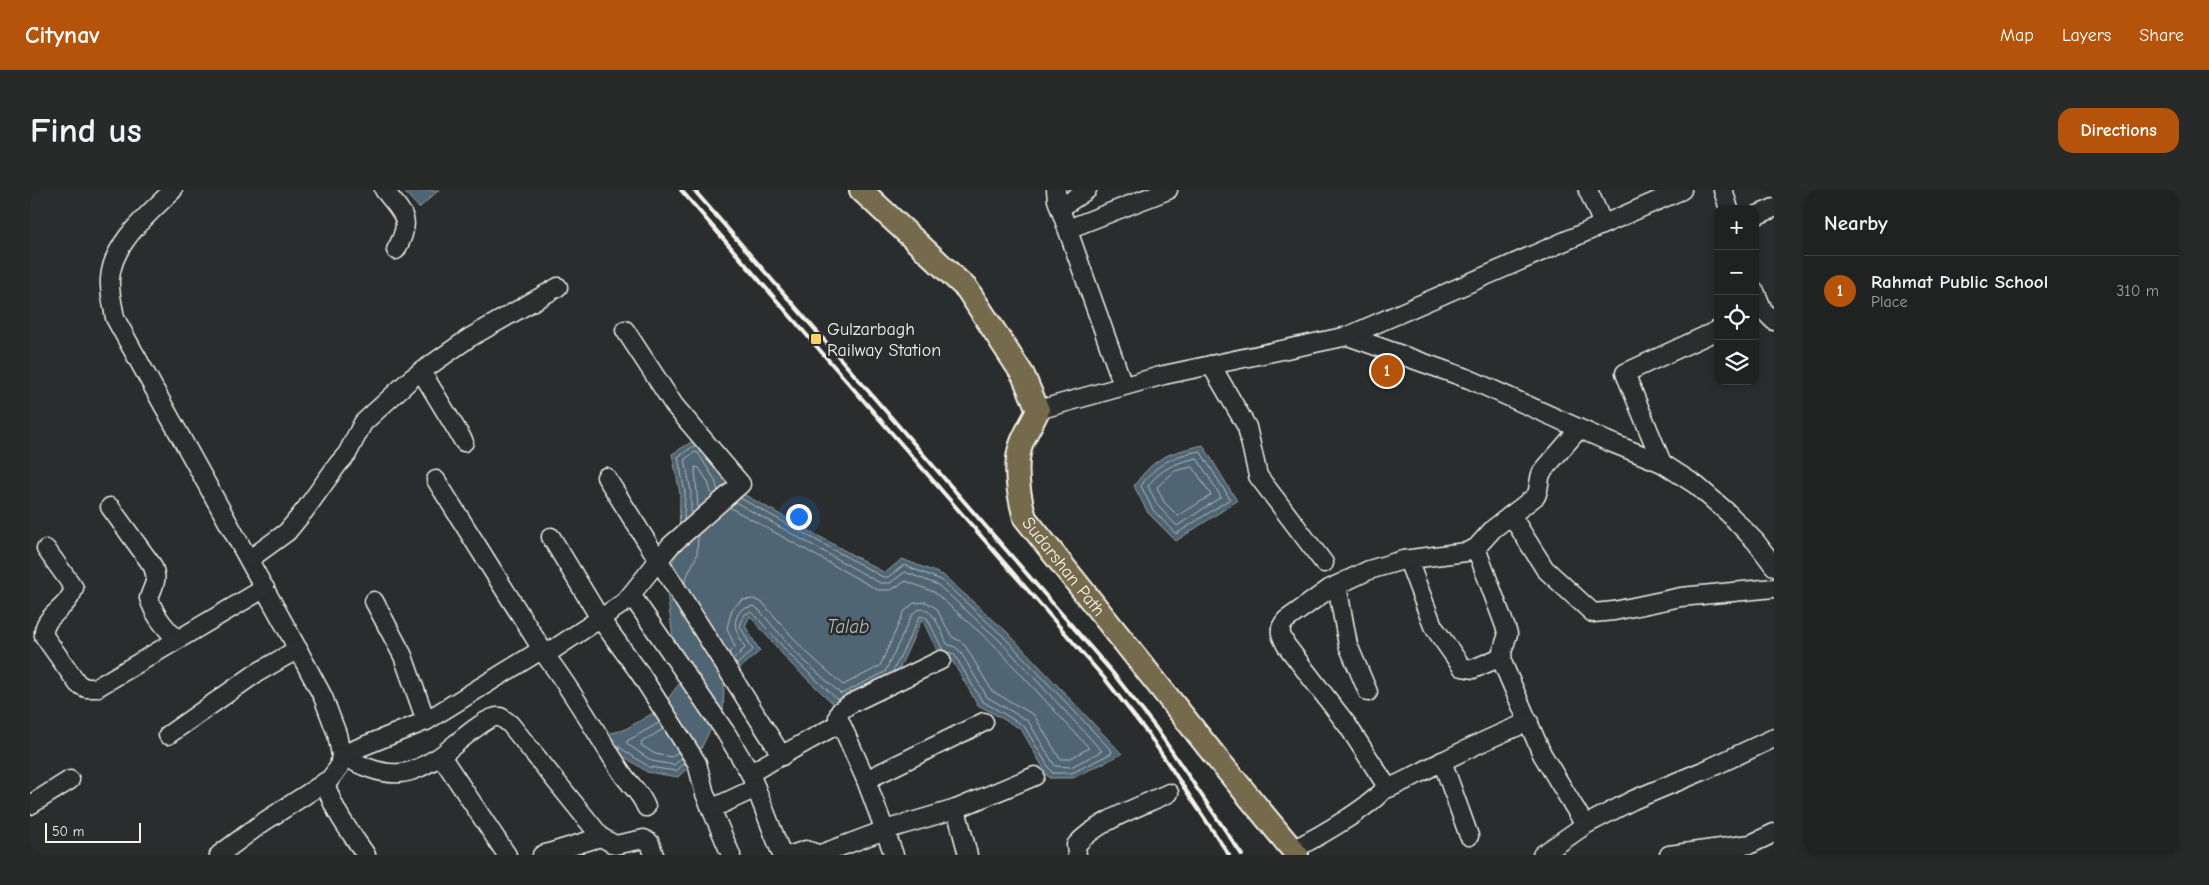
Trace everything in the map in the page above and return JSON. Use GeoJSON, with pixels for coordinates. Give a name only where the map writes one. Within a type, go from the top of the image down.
{"type":"FeatureCollection","features":[{"type":"Feature","properties":{"kind":"main road"},"geometry":{"type":"LineString","coordinates":[[861,190],[967,289],[1023,375],[1038,410]]}},
{"type":"Feature","properties":{"kind":"main road","name":"Sudarshan Path"},"geometry":{"type":"LineString","coordinates":[[1038,410],[1020,447],[1018,466],[1019,496],[1025,518],[1215,756],[1296,852]]}},
{"type":"Feature","properties":{"kind":"street"},"geometry":{"type":"LineString","coordinates":[[173,190],[132,234],[114,259],[110,280],[115,318],[250,559],[323,697],[338,734],[341,755],[339,767],[325,782],[262,823],[220,855]]}},
{"type":"Feature","properties":{"kind":"street"},"geometry":{"type":"LineString","coordinates":[[384,190],[404,216],[406,224],[404,234],[396,250]]}},
{"type":"Feature","properties":{"kind":"street"},"geometry":{"type":"LineString","coordinates":[[1056,190],[1060,208],[1123,385]]}},
{"type":"Feature","properties":{"kind":"street"},"geometry":{"type":"LineString","coordinates":[[1060,208],[1087,190]]}},
{"type":"Feature","properties":{"kind":"street"},"geometry":{"type":"LineString","coordinates":[[1068,229],[1168,190]]}},
{"type":"Feature","properties":{"kind":"street"},"geometry":{"type":"LineString","coordinates":[[1588,190],[1603,224]]}},
{"type":"Feature","properties":{"kind":"street"},"geometry":{"type":"LineString","coordinates":[[1038,410],[1123,385],[1348,336],[1682,190]]}},
{"type":"Feature","properties":{"kind":"street"},"geometry":{"type":"LineString","coordinates":[[1723,190],[1728,205]]}},
{"type":"Feature","properties":{"kind":"street"},"geometry":{"type":"LineString","coordinates":[[1759,214],[1774,208]]}},
{"type":"Feature","properties":{"kind":"street"},"geometry":{"type":"LineString","coordinates":[[250,559],[287,532],[338,464],[348,454],[364,423],[421,371],[469,338],[558,287]]}},
{"type":"Feature","properties":{"kind":"street"},"geometry":{"type":"LineString","coordinates":[[1756,295],[1764,315]]}},
{"type":"Feature","properties":{"kind":"street"},"geometry":{"type":"LineString","coordinates":[[341,755],[426,722],[543,652],[601,620],[632,596],[670,546],[741,484],[674,405],[625,330]]}},
{"type":"Feature","properties":{"kind":"street"},"geometry":{"type":"LineString","coordinates":[[1662,463],[1625,373],[1714,332]]}},
{"type":"Feature","properties":{"kind":"street"},"geometry":{"type":"LineString","coordinates":[[1348,336],[1470,379],[1579,429],[1662,463],[1696,485],[1728,512],[1756,542],[1774,566]]}},
{"type":"Feature","properties":{"kind":"street"},"geometry":{"type":"LineString","coordinates":[[1210,365],[1247,427],[1258,476],[1324,563]]}},
{"type":"Feature","properties":{"kind":"street"},"geometry":{"type":"LineString","coordinates":[[421,371],[464,442]]}},
{"type":"Feature","properties":{"kind":"street"},"geometry":{"type":"LineString","coordinates":[[1384,790],[1384,780],[1348,726],[1286,646],[1280,633],[1280,626],[1329,588],[1369,570],[1408,560],[1466,552],[1476,548],[1493,529],[1536,496],[1542,472],[1579,429]]}},
{"type":"Feature","properties":{"kind":"street"},"geometry":{"type":"LineString","coordinates":[[606,477],[782,756]]}},
{"type":"Feature","properties":{"kind":"street"},"geometry":{"type":"LineString","coordinates":[[436,480],[543,652],[569,687],[628,783],[642,798],[646,807]]}},
{"type":"Feature","properties":{"kind":"street"},"geometry":{"type":"LineString","coordinates":[[110,507],[152,565],[156,574],[156,582],[149,598],[160,620],[176,639]]}},
{"type":"Feature","properties":{"kind":"street"},"geometry":{"type":"LineString","coordinates":[[1511,515],[1545,569],[1593,612],[1614,611],[1682,597],[1774,588]]}},
{"type":"Feature","properties":{"kind":"street"},"geometry":{"type":"LineString","coordinates":[[551,537],[601,620],[639,672],[696,764],[711,809],[731,855]]}},
{"type":"Feature","properties":{"kind":"street"},"geometry":{"type":"LineString","coordinates":[[1476,548],[1508,634],[1501,658],[1545,760],[1584,825]]}},
{"type":"Feature","properties":{"kind":"street"},"geometry":{"type":"LineString","coordinates":[[46,549],[74,588],[67,603],[47,620],[43,626],[44,636],[78,684],[86,688],[96,688],[265,588]]}},
{"type":"Feature","properties":{"kind":"street"},"geometry":{"type":"LineString","coordinates":[[1408,560],[1433,626],[1462,667],[1473,669],[1501,658]]}},
{"type":"Feature","properties":{"kind":"street"},"geometry":{"type":"LineString","coordinates":[[1337,585],[1348,645],[1368,692]]}},
{"type":"Feature","properties":{"kind":"street"},"geometry":{"type":"LineString","coordinates":[[632,596],[726,733],[753,781],[782,855]]}},
{"type":"Feature","properties":{"kind":"street"},"geometry":{"type":"LineString","coordinates":[[374,601],[403,656],[426,722]]}},
{"type":"Feature","properties":{"kind":"street"},"geometry":{"type":"LineString","coordinates":[[168,735],[255,674],[298,649]]}},
{"type":"Feature","properties":{"kind":"street"},"geometry":{"type":"LineString","coordinates":[[894,855],[866,780],[838,717],[840,711],[850,704],[941,660]]}},
{"type":"Feature","properties":{"kind":"street"},"geometry":{"type":"LineString","coordinates":[[341,755],[359,764],[382,771],[398,773],[410,771],[440,756],[493,718],[500,717],[510,724],[602,837],[615,845],[644,839],[650,843],[654,855]]}},
{"type":"Feature","properties":{"kind":"street"},"geometry":{"type":"LineString","coordinates":[[866,780],[984,722]]}},
{"type":"Feature","properties":{"kind":"street"},"geometry":{"type":"LineString","coordinates":[[1296,852],[1384,790],[1401,784],[1442,761],[1500,733],[1529,722]]}},
{"type":"Feature","properties":{"kind":"street"},"geometry":{"type":"LineString","coordinates":[[711,809],[753,781],[782,756],[840,724]]}},
{"type":"Feature","properties":{"kind":"street"},"geometry":{"type":"LineString","coordinates":[[1542,855],[1584,825],[1650,792],[1710,768],[1774,738]]}},
{"type":"Feature","properties":{"kind":"street"},"geometry":{"type":"LineString","coordinates":[[440,756],[507,855]]}},
{"type":"Feature","properties":{"kind":"street"},"geometry":{"type":"LineString","coordinates":[[1442,761],[1469,836]]}},
{"type":"Feature","properties":{"kind":"street"},"geometry":{"type":"LineString","coordinates":[[792,855],[806,850],[818,854],[885,830],[956,809],[1035,776]]}},
{"type":"Feature","properties":{"kind":"street"},"geometry":{"type":"LineString","coordinates":[[30,805],[70,780]]}},
{"type":"Feature","properties":{"kind":"street"},"geometry":{"type":"LineString","coordinates":[[325,782],[341,822],[366,855]]}},
{"type":"Feature","properties":{"kind":"street"},"geometry":{"type":"LineString","coordinates":[[1077,855],[1076,845],[1083,837],[1111,820],[1169,793]]}},
{"type":"Feature","properties":{"kind":"street"},"geometry":{"type":"LineString","coordinates":[[956,809],[968,855]]}},
{"type":"Feature","properties":{"kind":"street"},"geometry":{"type":"LineString","coordinates":[[1669,855],[1751,844],[1774,833]]}},
{"type":"Feature","properties":{"kind":"street"},"geometry":{"type":"LineString","coordinates":[[542,855],[602,837]]}},
{"type":"Feature","properties":{"kind":"water"},"geometry":{"type":"Polygon","coordinates":[[[403,190],[439,190],[419,208],[403,190]]]}},
{"type":"Feature","properties":{"kind":"water","name":"Talab"},"geometry":{"type":"Polygon","coordinates":[[[701,436],[728,479],[727,485],[885,573],[902,559],[943,575],[1007,632],[1122,754],[1073,778],[1049,778],[1021,729],[978,705],[950,657],[939,655],[922,619],[894,680],[838,708],[789,662],[750,616],[745,626],[760,651],[724,682],[723,718],[709,732],[695,761],[678,777],[647,772],[595,737],[624,730],[660,709],[679,684],[665,577],[679,549],[680,493],[672,454],[701,436]]]}},
{"type":"Feature","properties":{"kind":"water"},"geometry":{"type":"Polygon","coordinates":[[[1203,445],[1237,501],[1176,541],[1148,513],[1134,486],[1149,468],[1164,457],[1203,445]]]}},
{"type":"Feature","properties":{"kind":"railway"},"geometry":{"type":"LineString","coordinates":[[681,190],[1105,679],[1149,735],[1229,855]]}},
{"type":"Feature","properties":{"kind":"railway"},"geometry":{"type":"LineString","coordinates":[[694,190],[1112,672],[1156,728],[1242,855]]}},
{"type":"Feature","properties":{"kind":"place","name":"Gulzarbagh Railway Station"},"geometry":{"type":"Point","coordinates":[816,339]}},
{"type":"Feature","properties":{"kind":"place","name":"Rahmat Public School"},"geometry":{"type":"Point","coordinates":[1387,371]}}]}
